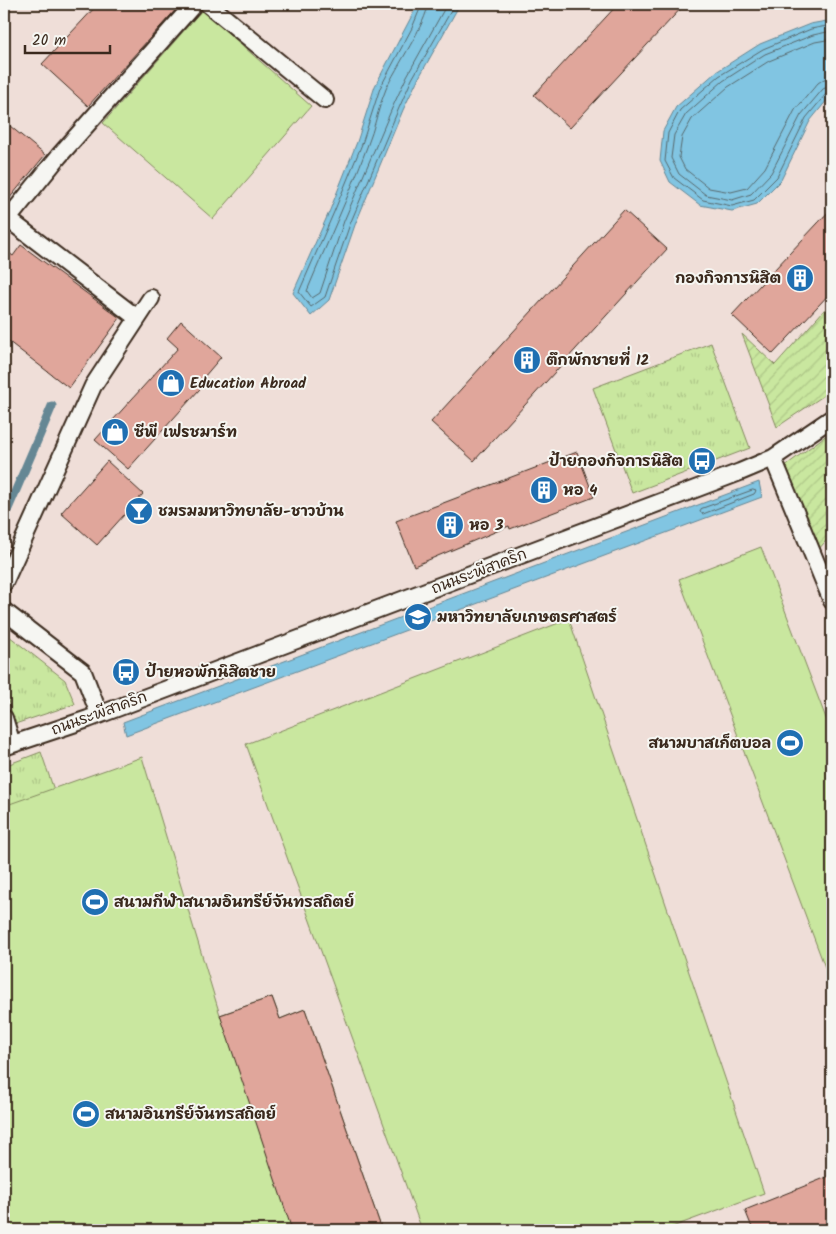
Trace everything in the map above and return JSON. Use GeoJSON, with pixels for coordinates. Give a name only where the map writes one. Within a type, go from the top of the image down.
{"type":"FeatureCollection","features":[{"type":"Feature","properties":{"kind":"lane"},"geometry":{"type":"LineString","coordinates":[[137,318],[8,219],[59,156],[194,4]]}},
{"type":"Feature","properties":{"kind":"lane"},"geometry":{"type":"LineString","coordinates":[[208,4],[325,100]]}},
{"type":"Feature","properties":{"kind":"lane"},"geometry":{"type":"LineString","coordinates":[[4,583],[93,386],[151,298]]}},
{"type":"Feature","properties":{"kind":"lane","name":"ถนนระพีสาคริก"},"geometry":{"type":"LineString","coordinates":[[8,745],[100,714],[740,472],[773,458],[832,418]]}},
{"type":"Feature","properties":{"kind":"lane"},"geometry":{"type":"LineString","coordinates":[[773,458],[832,601]]}},
{"type":"Feature","properties":{"kind":"lane"},"geometry":{"type":"LineString","coordinates":[[4,611],[83,672],[100,714]]}},
{"type":"Feature","properties":{"kind":"lane"},"geometry":{"type":"LineString","coordinates":[[4,718],[8,745]]}},
{"type":"Feature","properties":{"kind":"shaded area","name":"มหาวิทยาลัยเกษตรศาสตร์"},"geometry":{"type":"Polygon","coordinates":[[[4,4],[832,4],[832,1230],[4,1230],[4,4]]]}},
{"type":"Feature","properties":{"kind":"green space"},"geometry":{"type":"Polygon","coordinates":[[[202,10],[311,106],[213,219],[103,123],[202,10]]]}},
{"type":"Feature","properties":{"kind":"green space"},"geometry":{"type":"Polygon","coordinates":[[[825,309],[832,315],[832,390],[777,427],[742,334],[775,365],[825,309]]]}},
{"type":"Feature","properties":{"kind":"green space"},"geometry":{"type":"Polygon","coordinates":[[[711,343],[750,448],[632,493],[593,388],[711,343]]]}},
{"type":"Feature","properties":{"kind":"green space"},"geometry":{"type":"Polygon","coordinates":[[[832,431],[832,534],[817,551],[781,469],[832,431]]]}},
{"type":"Feature","properties":{"kind":"green space"},"geometry":{"type":"Polygon","coordinates":[[[761,547],[832,734],[832,986],[679,579],[761,547]]]}},
{"type":"Feature","properties":{"kind":"green space"},"geometry":{"type":"Polygon","coordinates":[[[569,619],[764,1193],[664,1230],[422,1230],[246,744],[569,619]]]}},
{"type":"Feature","properties":{"kind":"green space"},"geometry":{"type":"Polygon","coordinates":[[[4,632],[65,680],[75,704],[15,724],[4,687],[4,632]]]}},
{"type":"Feature","properties":{"kind":"green space"},"geometry":{"type":"Polygon","coordinates":[[[41,752],[54,790],[4,807],[4,766],[41,752]]]}},
{"type":"Feature","properties":{"kind":"green space","name":"สนามกีฬาสนามอินทรีย์จันทรสถิตย์"},"geometry":{"type":"Polygon","coordinates":[[[142,757],[220,1015],[272,997],[280,1019],[305,1009],[382,1230],[4,1230],[4,806],[142,757]]]}},
{"type":"Feature","properties":{"kind":"water"},"geometry":{"type":"Polygon","coordinates":[[[418,4],[460,4],[403,110],[355,225],[329,300],[311,316],[293,293],[330,210],[357,142],[375,86],[418,4]]]}},
{"type":"Feature","properties":{"kind":"water"},"geometry":{"type":"Polygon","coordinates":[[[832,20],[832,94],[810,121],[781,180],[757,204],[732,211],[700,205],[670,182],[660,161],[663,131],[676,107],[716,72],[760,44],[810,24],[832,20]]]}},
{"type":"Feature","properties":{"kind":"water"},"geometry":{"type":"Polygon","coordinates":[[[759,482],[762,497],[126,735],[123,722],[759,482]]]}},
{"type":"Feature","properties":{"kind":"building"},"geometry":{"type":"Polygon","coordinates":[[[98,4],[181,4],[88,106],[42,64],[98,4]]]}},
{"type":"Feature","properties":{"kind":"building"},"geometry":{"type":"Polygon","coordinates":[[[618,4],[685,4],[570,128],[534,95],[618,4]]]}},
{"type":"Feature","properties":{"kind":"building"},"geometry":{"type":"Polygon","coordinates":[[[4,121],[45,155],[4,205],[4,121]]]}},
{"type":"Feature","properties":{"kind":"building","name":"กองกิจการนิสิต"},"geometry":{"type":"Polygon","coordinates":[[[832,208],[832,291],[773,354],[732,315],[832,208]]]}},
{"type":"Feature","properties":{"kind":"building","name":"ตึกพักชายที่ 12"},"geometry":{"type":"Polygon","coordinates":[[[624,210],[667,249],[474,461],[431,422],[624,210]]]}},
{"type":"Feature","properties":{"kind":"building"},"geometry":{"type":"Polygon","coordinates":[[[21,245],[120,318],[69,388],[4,338],[4,249],[13,256],[21,245]]]}},
{"type":"Feature","properties":{"kind":"building"},"geometry":{"type":"Polygon","coordinates":[[[181,321],[221,357],[204,377],[208,380],[128,469],[95,440],[178,348],[167,338],[181,321]]]}},
{"type":"Feature","properties":{"kind":"building"},"geometry":{"type":"Polygon","coordinates":[[[577,452],[594,497],[510,529],[509,526],[414,566],[396,521],[577,452]]]}},
{"type":"Feature","properties":{"kind":"building"},"geometry":{"type":"Polygon","coordinates":[[[107,461],[143,494],[97,545],[61,513],[107,461]]]}},
{"type":"Feature","properties":{"kind":"building"},"geometry":{"type":"Polygon","coordinates":[[[272,997],[280,1019],[305,1009],[382,1230],[292,1230],[220,1015],[272,997]]]}},
{"type":"Feature","properties":{"kind":"building"},"geometry":{"type":"Polygon","coordinates":[[[832,1175],[832,1230],[753,1230],[745,1210],[832,1175]]]}},
{"type":"Feature","properties":{"kind":"waterway"},"geometry":{"type":"LineString","coordinates":[[4,518],[52,406]]}},
{"type":"Feature","properties":{"kind":"place","name":"กองกิจการนิสิต"},"geometry":{"type":"Point","coordinates":[800,278]}},
{"type":"Feature","properties":{"kind":"place","name":"ตึกพักชายที่ 12"},"geometry":{"type":"Point","coordinates":[527,360]}},
{"type":"Feature","properties":{"kind":"place","name":"Education Abroad"},"geometry":{"type":"Point","coordinates":[171,383]}},
{"type":"Feature","properties":{"kind":"place","name":"ซีพี เฟรชมาร์ท"},"geometry":{"type":"Point","coordinates":[115,432]}},
{"type":"Feature","properties":{"kind":"place","name":"ป้ายกองกิจการนิสิต"},"geometry":{"type":"Point","coordinates":[702,461]}},
{"type":"Feature","properties":{"kind":"place","name":"หอ 4"},"geometry":{"type":"Point","coordinates":[544,490]}},
{"type":"Feature","properties":{"kind":"place","name":"ชมรมมหาวิทยาลัย-ชาวบ้าน"},"geometry":{"type":"Point","coordinates":[139,511]}},
{"type":"Feature","properties":{"kind":"place","name":"หอ 3"},"geometry":{"type":"Point","coordinates":[450,525]}},
{"type":"Feature","properties":{"kind":"place","name":"มหาวิทยาลัยเกษตรศาสตร์"},"geometry":{"type":"Point","coordinates":[418,617]}},
{"type":"Feature","properties":{"kind":"place","name":"ป้ายหอพักนิสิตชาย"},"geometry":{"type":"Point","coordinates":[126,672]}},
{"type":"Feature","properties":{"kind":"place","name":"สนามบาสเก็ตบอล"},"geometry":{"type":"Point","coordinates":[790,743]}},
{"type":"Feature","properties":{"kind":"place","name":"สนามกีฬาสนามอินทรีย์จันทรสถิตย์"},"geometry":{"type":"Point","coordinates":[95,902]}},
{"type":"Feature","properties":{"kind":"place","name":"สนามอินทรีย์จันทรสถิตย์"},"geometry":{"type":"Point","coordinates":[86,1114]}}]}
